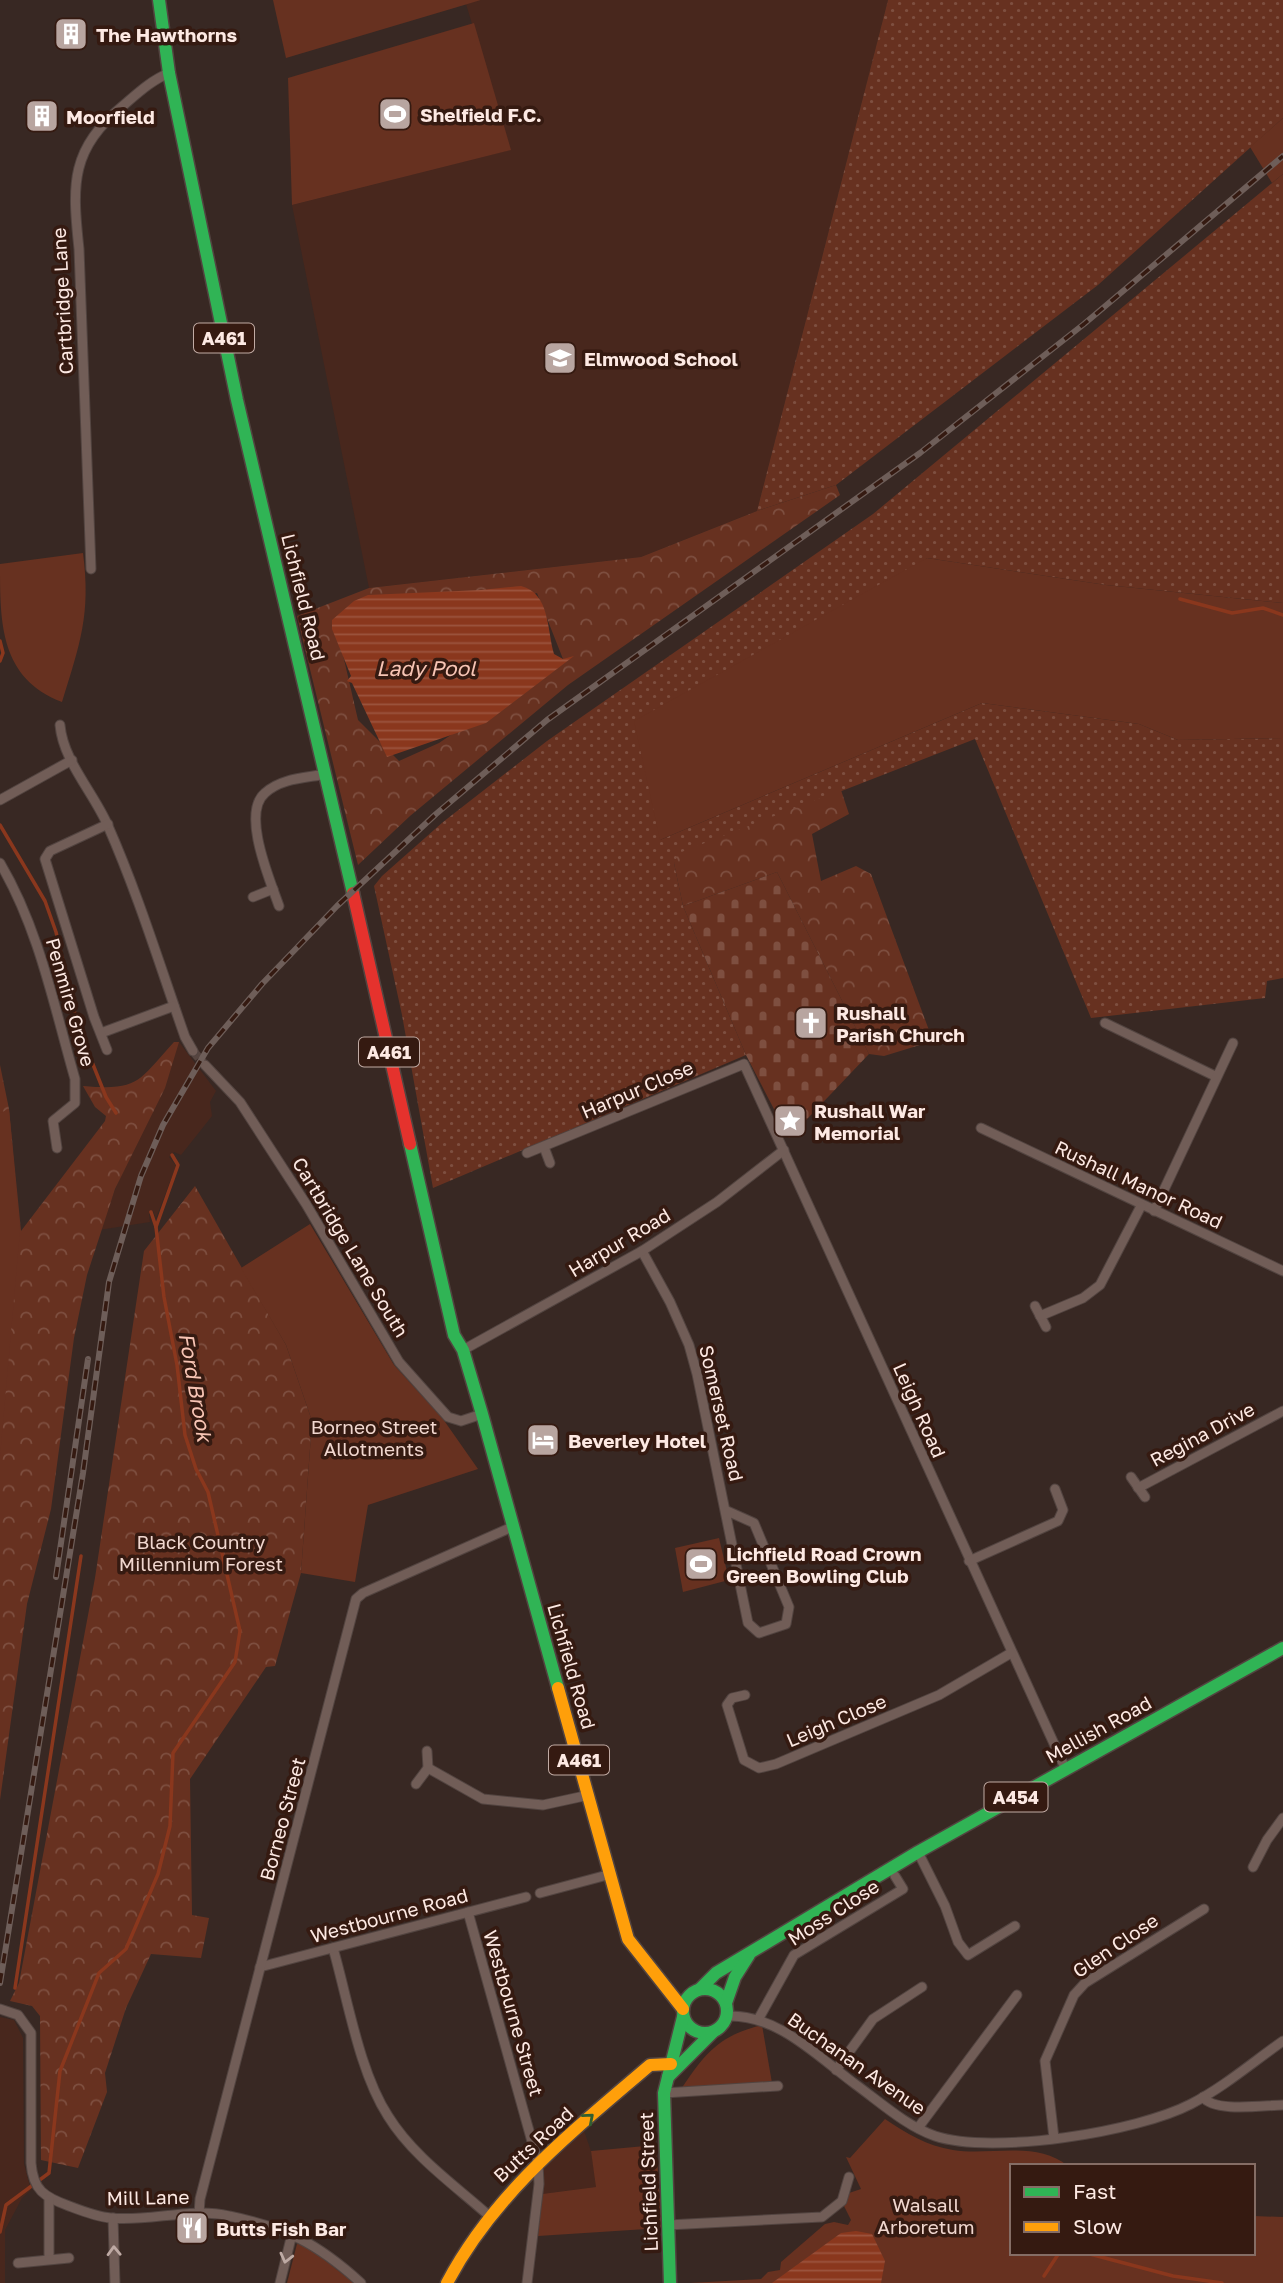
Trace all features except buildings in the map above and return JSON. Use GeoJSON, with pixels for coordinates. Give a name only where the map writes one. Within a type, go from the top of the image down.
{"type":"FeatureCollection","features":[{"type":"Feature","properties":{"kind":"main road","name":"Lichfield Road"},"geometry":{"type":"LineString","coordinates":[[159,0],[169,74],[237,400],[326,774],[454,1335],[463,1350],[482,1414],[631,1946],[683,2013]]}},
{"type":"Feature","properties":{"kind":"main road","name":"Mellish Road"},"geometry":{"type":"LineString","coordinates":[[696,1992],[716,1973],[751,1951],[918,1853],[1283,1648]]}},
{"type":"Feature","properties":{"kind":"main road","name":"Mellish Road"},"geometry":{"type":"LineString","coordinates":[[726,2010],[735,1977],[751,1951]]}},
{"type":"Feature","properties":{"kind":"main road"},"geometry":{"type":"LineString","coordinates":[[662,1985],[717,1993],[726,2010],[721,2027],[713,2032],[665,2086]]}},
{"type":"Feature","properties":{"kind":"main road"},"geometry":{"type":"LineString","coordinates":[[696,1992],[683,2013],[694,2031],[713,2032]]}},
{"type":"Feature","properties":{"kind":"main road","name":"Lichfield Street"},"geometry":{"type":"LineString","coordinates":[[670,2283],[665,2086],[683,2013]]}},
{"type":"Feature","properties":{"kind":"main road","name":"Butts Road"},"geometry":{"type":"LineString","coordinates":[[447,2283],[487,2214],[538,2163],[650,2065],[671,2064]]}},
{"type":"Feature","properties":{"kind":"street","name":"Cartbridge Lane"},"geometry":{"type":"LineString","coordinates":[[91,569],[75,177],[81,155],[102,124],[150,84],[169,74]]}},
{"type":"Feature","properties":{"kind":"street"},"geometry":{"type":"LineString","coordinates":[[60,725],[61,737],[107,824],[193,1051]]}},
{"type":"Feature","properties":{"kind":"street"},"geometry":{"type":"LineString","coordinates":[[0,800],[72,760]]}},
{"type":"Feature","properties":{"kind":"street"},"geometry":{"type":"LineString","coordinates":[[279,906],[254,821],[256,805],[262,794],[280,784],[326,774]]}},
{"type":"Feature","properties":{"kind":"street"},"geometry":{"type":"LineString","coordinates":[[107,824],[50,852],[45,859],[107,1050]]}},
{"type":"Feature","properties":{"kind":"street","name":"Penmire Grove"},"geometry":{"type":"LineString","coordinates":[[0,863],[17,892],[30,924],[75,1079],[75,1102],[53,1121],[57,1148]]}},
{"type":"Feature","properties":{"kind":"street"},"geometry":{"type":"LineString","coordinates":[[253,897],[273,889]]}},
{"type":"Feature","properties":{"kind":"street"},"geometry":{"type":"LineString","coordinates":[[101,1033],[174,1006]]}},
{"type":"Feature","properties":{"kind":"street"},"geometry":{"type":"LineString","coordinates":[[1105,1023],[1215,1076]]}},
{"type":"Feature","properties":{"kind":"street"},"geometry":{"type":"LineString","coordinates":[[1128,1035],[1133,1024]]}},
{"type":"Feature","properties":{"kind":"street"},"geometry":{"type":"LineString","coordinates":[[1154,1211],[1215,1076],[1233,1043]]}},
{"type":"Feature","properties":{"kind":"street","name":"Harpur Close"},"geometry":{"type":"LineString","coordinates":[[527,1153],[744,1064]]}},
{"type":"Feature","properties":{"kind":"street","name":"Leigh Road"},"geometry":{"type":"LineString","coordinates":[[744,1064],[1066,1770]]}},
{"type":"Feature","properties":{"kind":"street","name":"Cartbridge Lane South"},"geometry":{"type":"LineString","coordinates":[[205,1065],[247,1113],[306,1204],[399,1362],[448,1417],[461,1421],[482,1414]]}},
{"type":"Feature","properties":{"kind":"street","name":"Rushall Manor Road"},"geometry":{"type":"LineString","coordinates":[[981,1128],[1283,1271]]}},
{"type":"Feature","properties":{"kind":"street"},"geometry":{"type":"LineString","coordinates":[[544,1147],[550,1163]]}},
{"type":"Feature","properties":{"kind":"street","name":"Harpur Road"},"geometry":{"type":"LineString","coordinates":[[463,1350],[642,1251],[717,1202],[784,1150]]}},
{"type":"Feature","properties":{"kind":"street"},"geometry":{"type":"LineString","coordinates":[[1040,1316],[1083,1298],[1100,1286],[1141,1206]]}},
{"type":"Feature","properties":{"kind":"street","name":"Somerset Road"},"geometry":{"type":"LineString","coordinates":[[642,1251],[689,1345],[748,1623],[759,1633],[766,1633],[786,1624],[789,1607],[754,1523],[725,1510]]}},
{"type":"Feature","properties":{"kind":"street"},"geometry":{"type":"LineString","coordinates":[[1035,1306],[1046,1327]]}},
{"type":"Feature","properties":{"kind":"street","name":"Regina Drive"},"geometry":{"type":"LineString","coordinates":[[1138,1488],[1283,1410]]}},
{"type":"Feature","properties":{"kind":"street","name":"Regina Drive"},"geometry":{"type":"LineString","coordinates":[[1131,1476],[1145,1497]]}},
{"type":"Feature","properties":{"kind":"street"},"geometry":{"type":"LineString","coordinates":[[969,1561],[1058,1521],[1063,1510],[1054,1493]]}},
{"type":"Feature","properties":{"kind":"street","name":"Borneo Street"},"geometry":{"type":"LineString","coordinates":[[199,2214],[200,2199],[356,1599],[363,1593],[512,1527]]}},
{"type":"Feature","properties":{"kind":"street","name":"Leigh Close"},"geometry":{"type":"LineString","coordinates":[[745,1695],[732,1699],[727,1705],[744,1760],[759,1769],[939,1695],[1011,1653]]}},
{"type":"Feature","properties":{"kind":"street"},"geometry":{"type":"LineString","coordinates":[[416,1784],[428,1768],[427,1751]]}},
{"type":"Feature","properties":{"kind":"street"},"geometry":{"type":"LineString","coordinates":[[428,1768],[483,1799],[543,1805],[589,1795]]}},
{"type":"Feature","properties":{"kind":"street"},"geometry":{"type":"LineString","coordinates":[[1253,1867],[1283,1818]]}},
{"type":"Feature","properties":{"kind":"street"},"geometry":{"type":"LineString","coordinates":[[1249,1845],[1260,1852]]}},
{"type":"Feature","properties":{"kind":"street"},"geometry":{"type":"LineString","coordinates":[[918,1853],[945,1906],[958,1942],[968,1955],[1014,1927]]}},
{"type":"Feature","properties":{"kind":"street"},"geometry":{"type":"LineString","coordinates":[[540,1893],[611,1874]]}},
{"type":"Feature","properties":{"kind":"street","name":"Moss Close"},"geometry":{"type":"LineString","coordinates":[[759,2018],[794,1955],[903,1889],[895,1876]]}},
{"type":"Feature","properties":{"kind":"street","name":"Westbourne Road"},"geometry":{"type":"LineString","coordinates":[[260,1967],[526,1897]]}},
{"type":"Feature","properties":{"kind":"street","name":"Glen Close"},"geometry":{"type":"LineString","coordinates":[[1054,2138],[1045,2061],[1074,1995],[1085,1983],[1197,1908]]}},
{"type":"Feature","properties":{"kind":"street","name":"Westbourne Street"},"geometry":{"type":"LineString","coordinates":[[468,1912],[538,2163],[539,2184],[527,2283]]}},
{"type":"Feature","properties":{"kind":"street"},"geometry":{"type":"LineString","coordinates":[[333,1948],[367,2068],[388,2117],[424,2158],[487,2214]]}},
{"type":"Feature","properties":{"kind":"street"},"geometry":{"type":"LineString","coordinates":[[836,2070],[873,2019],[922,1987]]}},
{"type":"Feature","properties":{"kind":"street"},"geometry":{"type":"LineString","coordinates":[[918,2128],[1017,1995]]}},
{"type":"Feature","properties":{"kind":"street","name":"Mill Lane"},"geometry":{"type":"LineString","coordinates":[[2,2009],[26,2021],[31,2033],[32,2180],[39,2192],[49,2199],[113,2218],[199,2214],[228,2216],[292,2234],[323,2249],[361,2283]]}},
{"type":"Feature","properties":{"kind":"street","name":"Buchanan Avenue"},"geometry":{"type":"LineString","coordinates":[[726,2010],[759,2018],[777,2027],[918,2128],[949,2139],[974,2142],[1054,2138],[1149,2119],[1189,2106],[1283,2041]]}},
{"type":"Feature","properties":{"kind":"street"},"geometry":{"type":"LineString","coordinates":[[665,2086],[778,2086]]}},
{"type":"Feature","properties":{"kind":"street"},"geometry":{"type":"LineString","coordinates":[[1208,2094],[1210,2104],[1283,2105]]}},
{"type":"Feature","properties":{"kind":"street"},"geometry":{"type":"LineString","coordinates":[[668,2225],[822,2217],[842,2201],[849,2177]]}},
{"type":"Feature","properties":{"kind":"street"},"geometry":{"type":"LineString","coordinates":[[49,2199],[49,2258]]}},
{"type":"Feature","properties":{"kind":"street"},"geometry":{"type":"LineString","coordinates":[[113,2218],[115,2283]]}},
{"type":"Feature","properties":{"kind":"street"},"geometry":{"type":"LineString","coordinates":[[280,2283],[292,2234]]}},
{"type":"Feature","properties":{"kind":"street"},"geometry":{"type":"LineString","coordinates":[[18,2263],[69,2258]]}},
{"type":"Feature","properties":{"kind":"shaded area","name":"Elmwood School"},"geometry":{"type":"Polygon","coordinates":[[[481,0],[888,0],[757,511],[641,557],[369,588],[292,205],[510,150],[466,4],[481,0]]]}},
{"type":"Feature","properties":{"kind":"shaded area"},"geometry":{"type":"Polygon","coordinates":[[[174,1042],[179,1042],[216,1091],[210,1102],[212,1116],[181,1155],[174,1152],[169,1157],[176,1166],[156,1218],[153,1211],[149,1214],[150,1222],[99,1230],[174,1042]]]}},
{"type":"Feature","properties":{"kind":"shaded area"},"geometry":{"type":"Polygon","coordinates":[[[0,2017],[14,2020],[23,2038],[24,2164],[31,2190],[22,2198],[5,2230],[5,2283],[0,2283],[0,2017]]]}},
{"type":"Feature","properties":{"kind":"shaded area"},"geometry":{"type":"Polygon","coordinates":[[[583,2128],[591,2151],[597,2187],[542,2194],[543,2161],[583,2128]]]}},
{"type":"Feature","properties":{"kind":"green space"},"geometry":{"type":"Polygon","coordinates":[[[273,0],[481,0],[286,58],[273,0]]]}},
{"type":"Feature","properties":{"kind":"green space"},"geometry":{"type":"Polygon","coordinates":[[[888,0],[1283,0],[1283,118],[1098,285],[836,485],[757,511],[888,0]]]}},
{"type":"Feature","properties":{"kind":"green space","name":"Shelfield F.C."},"geometry":{"type":"Polygon","coordinates":[[[474,23],[511,150],[292,205],[288,78],[474,23]]]}},
{"type":"Feature","properties":{"kind":"green space"},"geometry":{"type":"Polygon","coordinates":[[[1283,118],[1283,174],[1272,183],[1250,147],[1283,118]]]}},
{"type":"Feature","properties":{"kind":"green space"},"geometry":{"type":"Polygon","coordinates":[[[1283,174],[1283,603],[1106,585],[927,558],[660,840],[982,703],[1139,724],[1178,740],[1283,738],[1283,978],[1267,981],[1265,998],[1091,1018],[975,739],[775,817],[674,863],[683,906],[746,1055],[433,1188],[402,1015],[374,886],[382,876],[443,822],[547,741],[873,514],[1283,174]]]}},
{"type":"Feature","properties":{"kind":"green space"},"geometry":{"type":"Polygon","coordinates":[[[836,485],[840,495],[568,685],[410,816],[358,865],[297,616],[369,588],[641,557],[757,511],[836,485]],[[537,593],[448,619],[337,629],[358,720],[399,761],[439,743],[563,659],[537,593]]]}},
{"type":"Feature","properties":{"kind":"green space"},"geometry":{"type":"Polygon","coordinates":[[[83,553],[85,612],[62,702],[42,692],[26,679],[15,664],[3,628],[0,564],[83,553]]]}},
{"type":"Feature","properties":{"kind":"green space"},"geometry":{"type":"Polygon","coordinates":[[[927,558],[1106,585],[1283,603],[1283,738],[1178,740],[1139,724],[982,703],[660,840],[634,721],[927,558]]]}},
{"type":"Feature","properties":{"kind":"green space"},"geometry":{"type":"Polygon","coordinates":[[[841,790],[849,814],[812,834],[821,881],[856,866],[871,874],[933,1041],[884,1056],[869,1054],[777,872],[683,906],[674,863],[679,853],[841,790]]]}},
{"type":"Feature","properties":{"kind":"green space"},"geometry":{"type":"Polygon","coordinates":[[[777,872],[869,1054],[789,1138],[746,1055],[683,906],[777,872]]]}},
{"type":"Feature","properties":{"kind":"green space"},"geometry":{"type":"Polygon","coordinates":[[[174,1042],[179,1042],[165,1088],[115,1189],[87,1275],[74,1338],[51,1509],[27,1604],[0,1800],[0,1065],[9,1109],[21,1231],[105,1121],[106,1116],[95,1107],[83,1086],[127,1085],[153,1066],[174,1042]]]}},
{"type":"Feature","properties":{"kind":"green space"},"geometry":{"type":"Polygon","coordinates":[[[9,1109],[20,1231],[0,1456],[0,1113],[9,1109]]]}},
{"type":"Feature","properties":{"kind":"green space","name":"Black Country Millennium Forest"},"geometry":{"type":"Polygon","coordinates":[[[195,1186],[286,1345],[312,1421],[301,1573],[275,1666],[266,1667],[190,1779],[192,1915],[209,1918],[201,1958],[151,1954],[126,2008],[105,2073],[107,2092],[78,2168],[41,2160],[40,2016],[32,2006],[10,2001],[19,1983],[95,1578],[144,1251],[195,1186]]]}},
{"type":"Feature","properties":{"kind":"green space","name":"Borneo Street Allotments"},"geometry":{"type":"Polygon","coordinates":[[[310,1224],[394,1365],[443,1419],[478,1469],[368,1505],[355,1582],[301,1573],[312,1421],[286,1345],[241,1268],[310,1224]]]}},
{"type":"Feature","properties":{"kind":"green space","name":"Lichfield Road Crown Green Bowling Club"},"geometry":{"type":"Polygon","coordinates":[[[719,1538],[729,1580],[683,1592],[675,1548],[719,1538]]]}},
{"type":"Feature","properties":{"kind":"green space"},"geometry":{"type":"Polygon","coordinates":[[[762,2025],[772,2083],[679,2092],[696,2067],[713,2049],[734,2035],[762,2025]]]}},
{"type":"Feature","properties":{"kind":"green space","name":"Walsall Arboretum"},"geometry":{"type":"Polygon","coordinates":[[[885,2119],[917,2138],[943,2148],[967,2151],[1027,2151],[1055,2158],[1065,2164],[1010,2164],[1010,2255],[1255,2255],[1255,2216],[1283,2217],[1283,2283],[690,2283],[761,2279],[768,2272],[780,2270],[781,2262],[825,2224],[834,2222],[848,2225],[851,2220],[843,2204],[849,2193],[861,2189],[846,2157],[850,2158],[885,2119]]]}},
{"type":"Feature","properties":{"kind":"green space"},"geometry":{"type":"Polygon","coordinates":[[[656,2145],[662,2228],[538,2236],[542,2194],[596,2187],[591,2151],[656,2145]]]}},
{"type":"Feature","properties":{"kind":"green space"},"geometry":{"type":"Polygon","coordinates":[[[297,2244],[304,2244],[354,2283],[287,2283],[297,2244]]]}},
{"type":"Feature","properties":{"kind":"water","name":"Lady Pool"},"geometry":{"type":"Polygon","coordinates":[[[521,586],[537,596],[542,604],[554,654],[563,659],[574,656],[486,723],[387,757],[352,683],[347,681],[351,676],[332,629],[332,620],[354,601],[368,595],[521,586]]]}},
{"type":"Feature","properties":{"kind":"water"},"geometry":{"type":"Polygon","coordinates":[[[856,2231],[872,2234],[885,2261],[881,2283],[772,2283],[841,2233],[856,2231]]]}},
{"type":"Feature","properties":{"kind":"waterway"},"geometry":{"type":"LineString","coordinates":[[1180,599],[1232,613],[1263,608],[1283,615]]}},
{"type":"Feature","properties":{"kind":"waterway"},"geometry":{"type":"LineString","coordinates":[[0,641],[3,653],[0,661]]}},
{"type":"Feature","properties":{"kind":"waterway","name":"Ford Brook"},"geometry":{"type":"LineString","coordinates":[[0,825],[45,901],[56,932],[78,1027],[106,1097],[116,1113]]}},
{"type":"Feature","properties":{"kind":"waterway","name":"Ford Brook"},"geometry":{"type":"LineString","coordinates":[[156,1227],[178,1165],[172,1155]]}},
{"type":"Feature","properties":{"kind":"waterway","name":"Ford Brook"},"geometry":{"type":"LineString","coordinates":[[0,2232],[6,2205],[49,2173],[60,2071],[99,1973],[126,1949],[158,1874],[170,1826],[173,1753],[235,1662],[240,1631],[208,1492],[196,1469],[185,1435],[156,1227],[151,1212]]}},
{"type":"Feature","properties":{"kind":"waterway"},"geometry":{"type":"LineString","coordinates":[[15,1988],[81,1556]]}},
{"type":"Feature","properties":{"kind":"waterway"},"geometry":{"type":"LineString","coordinates":[[1044,2276],[1058,2255]]}},
{"type":"Feature","properties":{"kind":"waterway"},"geometry":{"type":"LineString","coordinates":[[1094,2255],[1173,2276],[1222,2283]]}},
{"type":"Feature","properties":{"kind":"tunnel"},"geometry":{"type":"LineString","coordinates":[[193,1051],[205,1065]]}},
{"type":"Feature","properties":{"kind":"railway"},"geometry":{"type":"LineString","coordinates":[[0,1983],[83,1473],[109,1282],[141,1176],[163,1125],[208,1048],[262,984],[337,906],[436,814],[547,720],[920,453],[1084,324],[1283,156]]}},
{"type":"Feature","properties":{"kind":"railway"},"geometry":{"type":"LineString","coordinates":[[56,1577],[88,1359]]}},
{"type":"Feature","properties":{"kind":"traffic: fast"},"geometry":{"type":"LineString","coordinates":[[159,0],[169,73],[237,400],[353,893]]}},
{"type":"Feature","properties":{"kind":"traffic: fast"},"geometry":{"type":"LineString","coordinates":[[410,1144],[454,1335],[463,1350],[482,1414],[558,1688]]}},
{"type":"Feature","properties":{"kind":"traffic: fast"},"geometry":{"type":"LineString","coordinates":[[700,1989],[716,1973],[918,1852],[1283,1648]]}},
{"type":"Feature","properties":{"kind":"traffic: fast"},"geometry":{"type":"LineString","coordinates":[[726,2003],[735,1977],[749,1955]]}},
{"type":"Feature","properties":{"kind":"traffic: fast"},"geometry":{"type":"LineString","coordinates":[[705,1989],[721,1995],[727,2011],[721,2027],[705,2033],[689,2027],[683,2011],[689,1995],[705,1989]]}},
{"type":"Feature","properties":{"kind":"traffic: fast"},"geometry":{"type":"LineString","coordinates":[[670,2283],[664,2093],[683,2017]]}},
{"type":"Feature","properties":{"kind":"traffic: fast"},"geometry":{"type":"LineString","coordinates":[[668,2077],[713,2032]]}},
{"type":"Feature","properties":{"kind":"traffic: slow"},"geometry":{"type":"LineString","coordinates":[[558,1688],[628,1939],[683,2009]]}},
{"type":"Feature","properties":{"kind":"traffic: slow"},"geometry":{"type":"LineString","coordinates":[[447,2283],[488,2220],[538,2165],[650,2065],[671,2064]]}},
{"type":"Feature","properties":{"kind":"traffic: jam"},"geometry":{"type":"LineString","coordinates":[[353,893],[410,1144]]}},
{"type":"Feature","properties":{"kind":"place","name":"The Hawthorns"},"geometry":{"type":"Point","coordinates":[71,34]}},
{"type":"Feature","properties":{"kind":"place","name":"Shelfield F.C."},"geometry":{"type":"Point","coordinates":[395,114]}},
{"type":"Feature","properties":{"kind":"place","name":"Moorfield"},"geometry":{"type":"Point","coordinates":[42,116]}},
{"type":"Feature","properties":{"kind":"place","name":"Elmwood School"},"geometry":{"type":"Point","coordinates":[560,358]}},
{"type":"Feature","properties":{"kind":"place","name":"Rushall Parish Church"},"geometry":{"type":"Point","coordinates":[811,1023]}},
{"type":"Feature","properties":{"kind":"place","name":"Rushall War Memorial"},"geometry":{"type":"Point","coordinates":[790,1121]}},
{"type":"Feature","properties":{"kind":"place","name":"Beverley Hotel"},"geometry":{"type":"Point","coordinates":[543,1440]}},
{"type":"Feature","properties":{"kind":"place","name":"Lichfield Road Crown Green Bowling Club"},"geometry":{"type":"Point","coordinates":[701,1564]}},
{"type":"Feature","properties":{"kind":"place","name":"Butts Fish Bar"},"geometry":{"type":"Point","coordinates":[192,2228]}}]}
